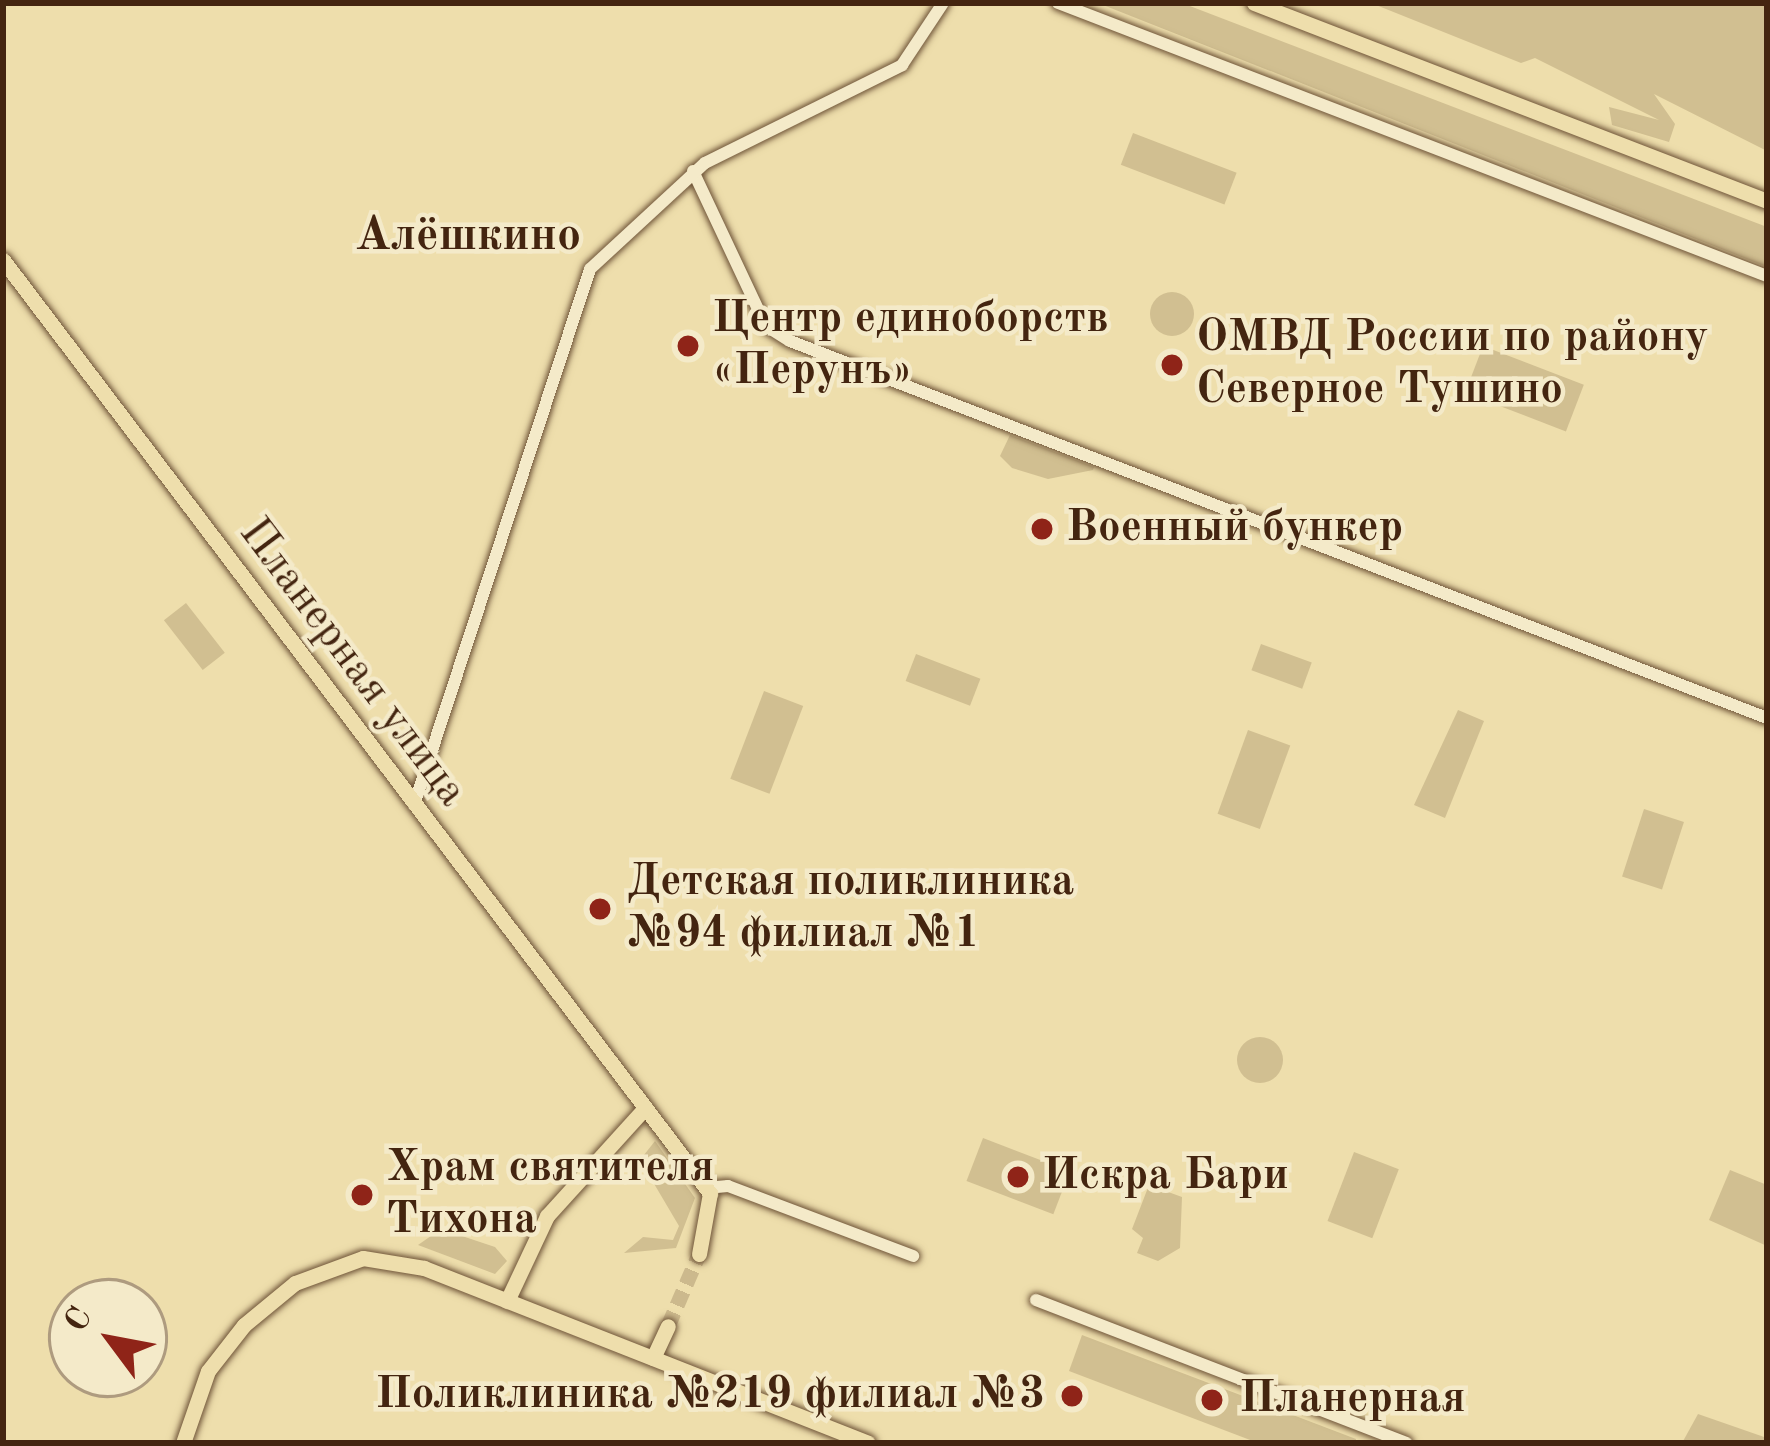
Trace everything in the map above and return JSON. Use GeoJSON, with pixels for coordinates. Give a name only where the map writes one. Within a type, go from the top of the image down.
{"type":"FeatureCollection","features":[{"type":"Feature","properties":{"kind":"main road"},"geometry":{"type":"LineString","coordinates":[[1254,3],[1767,201]]}},
{"type":"Feature","properties":{"kind":"main road","name":"Планерная улица"},"geometry":{"type":"LineString","coordinates":[[3,260],[706,1188]]}},
{"type":"Feature","properties":{"kind":"main road"},"geometry":{"type":"LineString","coordinates":[[507,1301],[547,1216],[645,1108]]}},
{"type":"Feature","properties":{"kind":"main road"},"geometry":{"type":"LineString","coordinates":[[699,1254],[713,1205],[706,1188]]}},
{"type":"Feature","properties":{"kind":"main road"},"geometry":{"type":"LineString","coordinates":[[183,1443],[216,1357],[283,1291],[324,1268],[397,1260],[868,1443]]}},
{"type":"Feature","properties":{"kind":"main road"},"geometry":{"type":"LineString","coordinates":[[653,1358],[668,1326]]}},
{"type":"Feature","properties":{"kind":"street"},"geometry":{"type":"LineString","coordinates":[[414,805],[581,283],[693,171],[902,65],[943,3]]}},
{"type":"Feature","properties":{"kind":"street"},"geometry":{"type":"LineString","coordinates":[[1058,3],[1767,276]]}},
{"type":"Feature","properties":{"kind":"street"},"geometry":{"type":"LineString","coordinates":[[693,171],[766,326],[790,341],[1767,718]]}},
{"type":"Feature","properties":{"kind":"street"},"geometry":{"type":"LineString","coordinates":[[706,1188],[728,1186],[913,1256]]}},
{"type":"Feature","properties":{"kind":"street"},"geometry":{"type":"LineString","coordinates":[[1036,1300],[1406,1443]]}},
{"type":"Feature","properties":{"kind":"shaded area"},"geometry":{"type":"Polygon","coordinates":[[[1098,3],[1182,3],[1767,227],[1767,267],[1098,3]]]}},
{"type":"Feature","properties":{"kind":"shaded area"},"geometry":{"type":"Polygon","coordinates":[[[1371,3],[1767,3],[1767,151],[1654,94],[1675,124],[1669,142],[1612,125],[1609,107],[1659,120],[1535,58],[1521,63],[1371,3]]]}},
{"type":"Feature","properties":{"kind":"shaded area"},"geometry":{"type":"Polygon","coordinates":[[[1133,133],[1237,173],[1224,205],[1121,165],[1133,133]]]}},
{"type":"Feature","properties":{"kind":"shaded area"},"geometry":{"type":"Polygon","coordinates":[[[1172,292],[1188,298],[1194,314],[1188,330],[1172,336],[1156,330],[1150,314],[1156,298],[1172,292]]]}},
{"type":"Feature","properties":{"kind":"shaded area"},"geometry":{"type":"Polygon","coordinates":[[[1483,346],[1584,385],[1566,431],[1465,393],[1483,346]]]}},
{"type":"Feature","properties":{"kind":"shaded area"},"geometry":{"type":"Polygon","coordinates":[[[1010,435],[1093,470],[1048,479],[1012,468],[1000,456],[1010,435]]]}},
{"type":"Feature","properties":{"kind":"shaded area"},"geometry":{"type":"Polygon","coordinates":[[[186,603],[225,653],[203,670],[164,620],[186,603]]]}},
{"type":"Feature","properties":{"kind":"shaded area"},"geometry":{"type":"Polygon","coordinates":[[[1261,644],[1312,662],[1302,689],[1251,670],[1261,644]]]}},
{"type":"Feature","properties":{"kind":"shaded area"},"geometry":{"type":"Polygon","coordinates":[[[916,654],[980,679],[970,706],[906,681],[916,654]]]}},
{"type":"Feature","properties":{"kind":"shaded area"},"geometry":{"type":"Polygon","coordinates":[[[764,691],[803,706],[770,794],[730,779],[764,691]]]}},
{"type":"Feature","properties":{"kind":"shaded area"},"geometry":{"type":"Polygon","coordinates":[[[1458,710],[1484,721],[1445,818],[1414,805],[1458,710]]]}},
{"type":"Feature","properties":{"kind":"shaded area"},"geometry":{"type":"Polygon","coordinates":[[[1248,730],[1290,745],[1260,829],[1218,814],[1248,730]]]}},
{"type":"Feature","properties":{"kind":"shaded area"},"geometry":{"type":"Polygon","coordinates":[[[1644,809],[1684,822],[1662,890],[1622,877],[1644,809]]]}},
{"type":"Feature","properties":{"kind":"shaded area"},"geometry":{"type":"Polygon","coordinates":[[[1260,1037],[1277,1043],[1283,1060],[1277,1077],[1260,1083],[1243,1077],[1237,1060],[1243,1043],[1260,1037]]]}},
{"type":"Feature","properties":{"kind":"shaded area","name":"Искра Бари"},"geometry":{"type":"Polygon","coordinates":[[[983,1138],[1070,1171],[1053,1214],[967,1181],[983,1138]]]}},
{"type":"Feature","properties":{"kind":"shaded area"},"geometry":{"type":"Polygon","coordinates":[[[655,1141],[695,1198],[676,1248],[624,1253],[643,1237],[673,1240],[679,1226],[640,1160],[655,1141]]]}},
{"type":"Feature","properties":{"kind":"shaded area"},"geometry":{"type":"Polygon","coordinates":[[[1354,1152],[1399,1169],[1372,1238],[1327,1221],[1354,1152]]]}},
{"type":"Feature","properties":{"kind":"shaded area"},"geometry":{"type":"Polygon","coordinates":[[[1730,1170],[1767,1185],[1767,1246],[1709,1220],[1730,1170]]]}},
{"type":"Feature","properties":{"kind":"shaded area"},"geometry":{"type":"Polygon","coordinates":[[[1149,1185],[1182,1197],[1180,1248],[1158,1261],[1137,1253],[1143,1238],[1132,1229],[1149,1185]]]}},
{"type":"Feature","properties":{"kind":"shaded area"},"geometry":{"type":"Polygon","coordinates":[[[441,1229],[495,1247],[507,1261],[495,1274],[418,1245],[441,1229]]]}},
{"type":"Feature","properties":{"kind":"shaded area"},"geometry":{"type":"Polygon","coordinates":[[[1082,1335],[1356,1439],[1355,1443],[1258,1443],[1069,1371],[1082,1335]]]}},
{"type":"Feature","properties":{"kind":"shaded area"},"geometry":{"type":"Polygon","coordinates":[[[1698,1414],[1767,1438],[1767,1443],[1682,1443],[1698,1414]]]}},
{"type":"Feature","properties":{"kind":"tunnel"},"geometry":{"type":"LineString","coordinates":[[668,1326],[699,1254]]}},
{"type":"Feature","properties":{"kind":"place","name":"Центр единоборств «Перунъ»"},"geometry":{"type":"Point","coordinates":[688,346]}},
{"type":"Feature","properties":{"kind":"place","name":"ОМВД России по району Северное Тушино"},"geometry":{"type":"Point","coordinates":[1172,365]}},
{"type":"Feature","properties":{"kind":"place","name":"Военный бункер"},"geometry":{"type":"Point","coordinates":[1042,529]}},
{"type":"Feature","properties":{"kind":"place","name":"Детская поликлиника №94 филиал №1"},"geometry":{"type":"Point","coordinates":[600,909]}},
{"type":"Feature","properties":{"kind":"place","name":"Искра Бари"},"geometry":{"type":"Point","coordinates":[1018,1177]}},
{"type":"Feature","properties":{"kind":"place","name":"Храм святителя Тихона"},"geometry":{"type":"Point","coordinates":[362,1195]}},
{"type":"Feature","properties":{"kind":"place","name":"Поликлиника №219 филиал №3"},"geometry":{"type":"Point","coordinates":[1072,1396]}},
{"type":"Feature","properties":{"kind":"place","name":"Планерная"},"geometry":{"type":"Point","coordinates":[1212,1400]}},
{"type":"Feature","properties":{"kind":"district","name":"Алёшкино"},"geometry":{"type":"Point","coordinates":[468,237]}}]}
